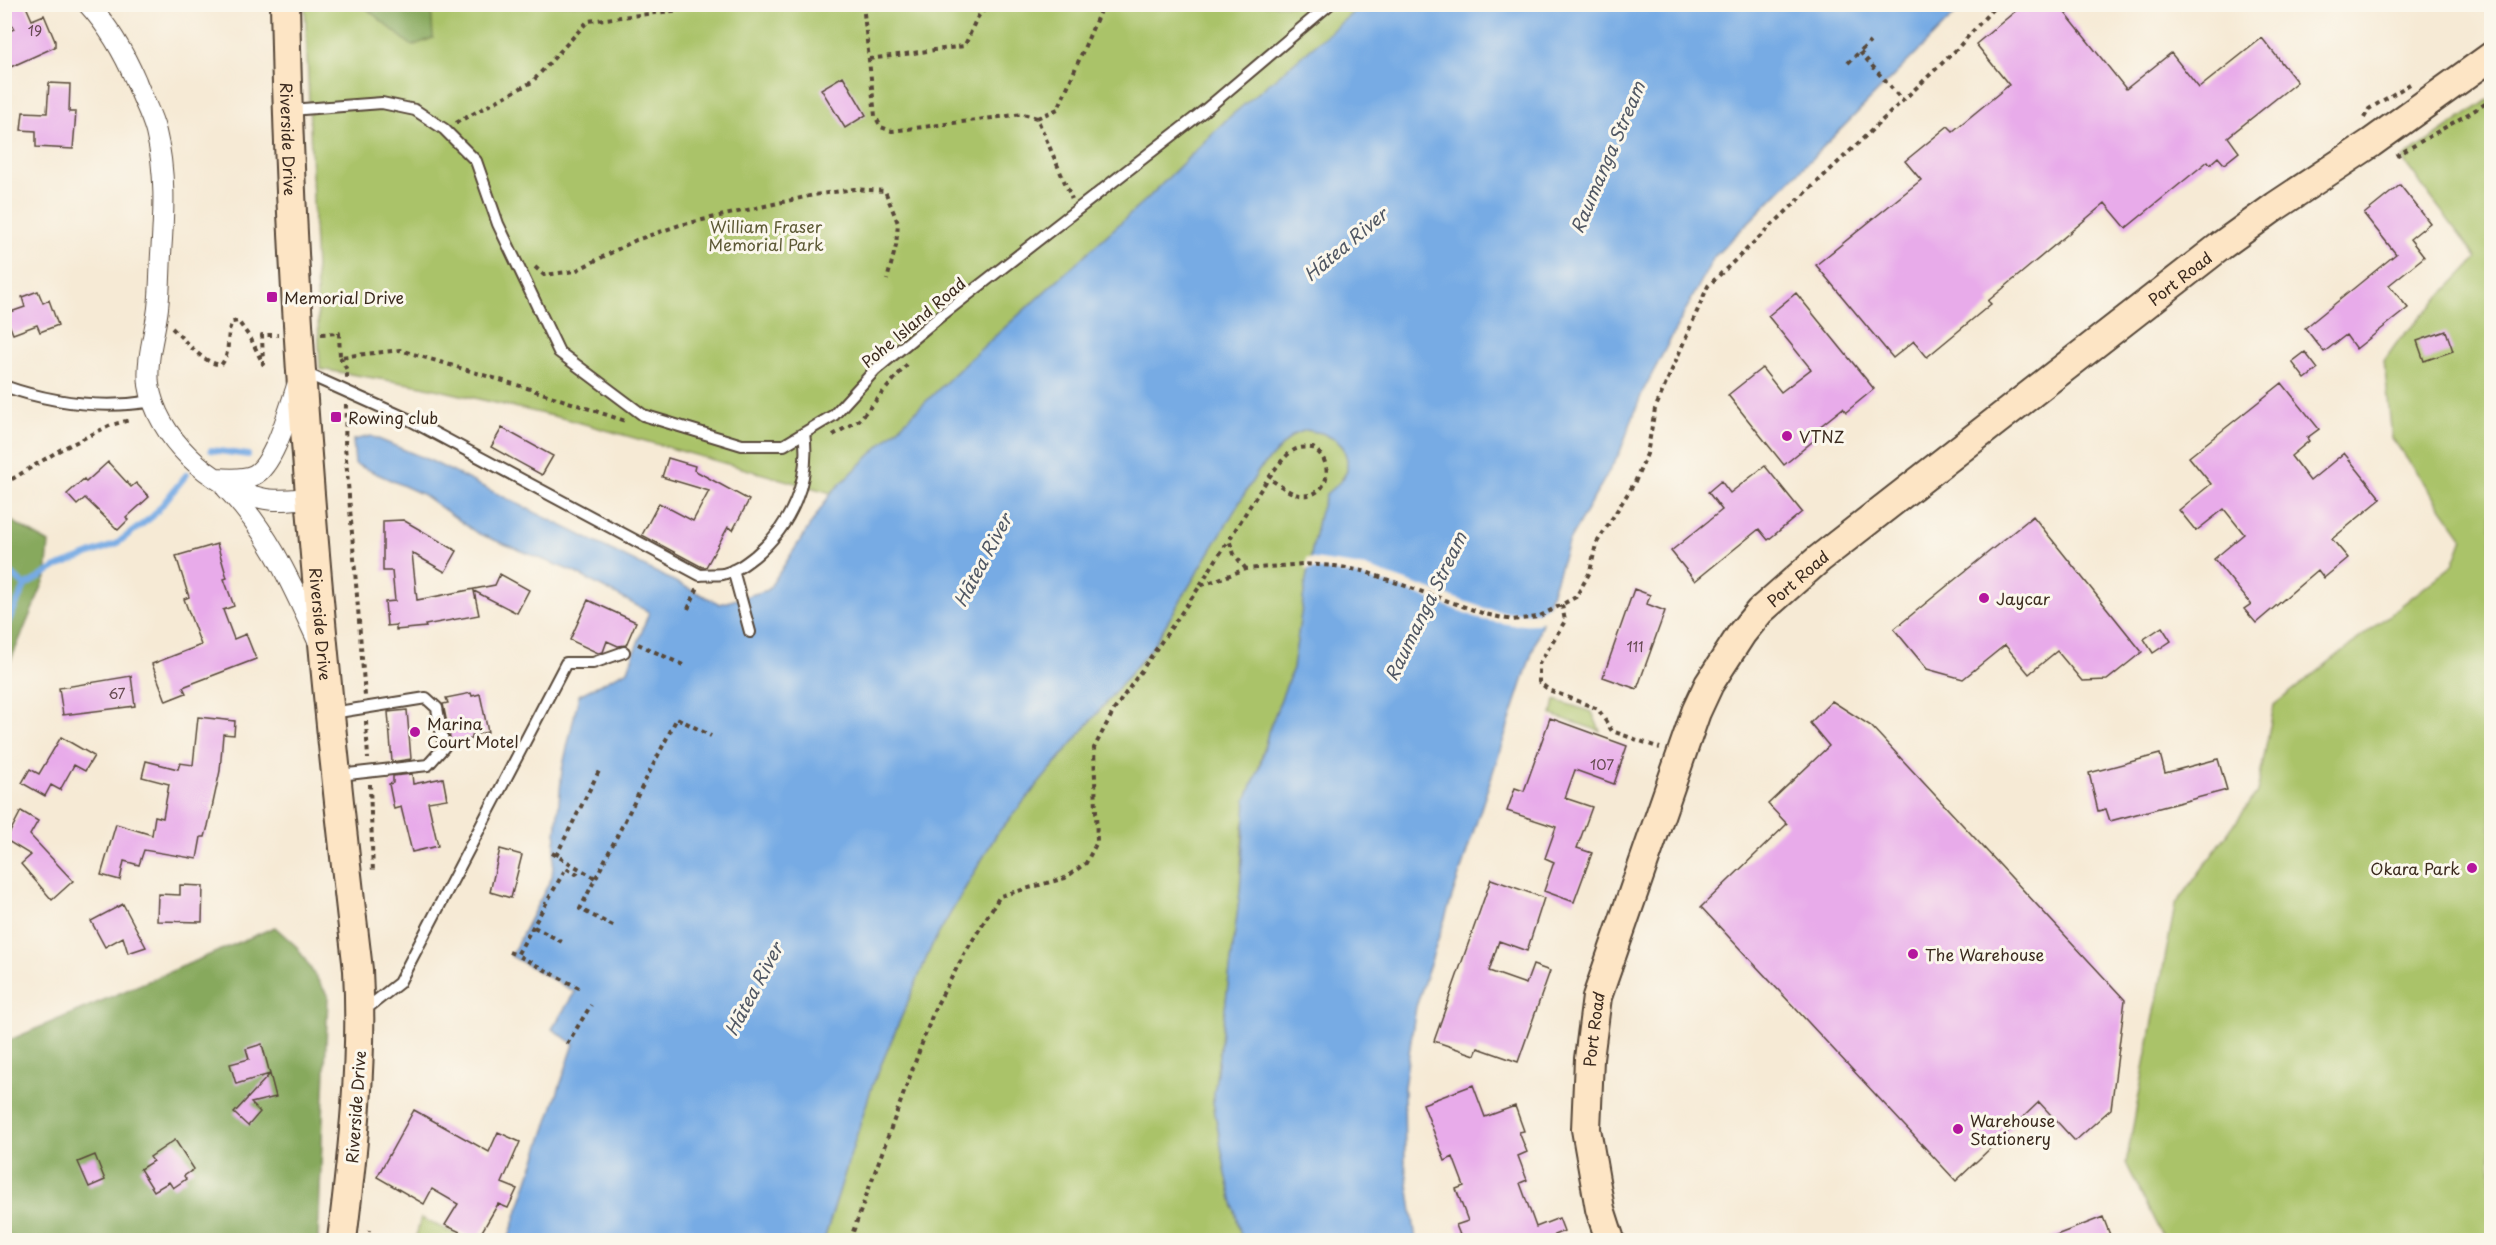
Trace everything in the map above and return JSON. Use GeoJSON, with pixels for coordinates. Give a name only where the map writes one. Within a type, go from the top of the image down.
{"type":"FeatureCollection","features":[{"type":"Feature","properties":{"kind":"main road","name":"Riverside Drive"},"geometry":{"type":"LineString","coordinates":[[285,4],[287,110],[300,374],[329,714],[361,1012],[356,1128],[342,1240]]}},
{"type":"Feature","properties":{"kind":"main road","name":"Port Road"},"geometry":{"type":"LineString","coordinates":[[1610,1240],[1600,1209],[1586,1129],[1589,1059],[1596,997],[1700,703],[1724,658],[1760,611],[1789,584],[2169,285],[2276,206],[2371,143],[2492,56]]}},
{"type":"Feature","properties":{"kind":"main road","name":"Port Road"},"geometry":{"type":"LineString","coordinates":[[2371,143],[2492,79]]}},
{"type":"Feature","properties":{"kind":"street"},"geometry":{"type":"LineString","coordinates":[[88,4],[99,16],[124,55],[156,130],[165,200],[157,314],[148,360],[149,386],[155,407],[181,447],[208,474],[235,489],[262,498],[311,498]]}},
{"type":"Feature","properties":{"kind":"street"},"geometry":{"type":"LineString","coordinates":[[217,478],[247,477],[262,469],[271,454],[300,374]]}},
{"type":"Feature","properties":{"kind":"street"},"geometry":{"type":"LineString","coordinates":[[217,478],[239,500],[261,528],[282,564],[325,658]]}},
{"type":"Feature","properties":{"kind":"lane","name":"Pohe Island Road"},"geometry":{"type":"LineString","coordinates":[[287,110],[382,103],[415,110],[444,129],[476,161],[498,224],[559,352],[643,415],[742,445],[784,445],[834,416],[875,370],[1205,110],[1330,4]]}},
{"type":"Feature","properties":{"kind":"lane"},"geometry":{"type":"LineString","coordinates":[[300,374],[410,420],[700,575],[723,574],[743,566],[767,546],[787,520],[803,479],[806,448],[804,433]]}},
{"type":"Feature","properties":{"kind":"lane"},"geometry":{"type":"LineString","coordinates":[[4,386],[34,397],[69,402],[155,407]]}},
{"type":"Feature","properties":{"kind":"lane"},"geometry":{"type":"LineString","coordinates":[[733,570],[750,632]]}},
{"type":"Feature","properties":{"kind":"lane"},"geometry":{"type":"LineString","coordinates":[[361,1012],[380,1000],[399,983],[566,663],[593,663],[624,652]]}},
{"type":"Feature","properties":{"kind":"lane"},"geometry":{"type":"LineString","coordinates":[[329,714],[426,698],[437,708],[444,747],[428,765],[335,776]]}},
{"type":"Feature","properties":{"kind":"path"},"geometry":{"type":"LineString","coordinates":[[444,129],[532,82],[588,21],[731,4]]}},
{"type":"Feature","properties":{"kind":"path"},"geometry":{"type":"LineString","coordinates":[[862,4],[875,116],[881,127],[892,131],[1023,114],[1037,118],[1058,109],[1103,4]]}},
{"type":"Feature","properties":{"kind":"path"},"geometry":{"type":"LineString","coordinates":[[869,59],[964,45],[975,21],[987,8],[1003,4]]}},
{"type":"Feature","properties":{"kind":"path"},"geometry":{"type":"LineString","coordinates":[[1200,585],[1246,569],[1275,566],[1335,566],[1363,571],[1485,614],[1512,620],[1538,617],[1576,597],[1590,572],[1596,544],[1635,482],[1647,454],[1655,409],[1708,286],[1956,50],[1997,4]]}},
{"type":"Feature","properties":{"kind":"path"},"geometry":{"type":"LineString","coordinates":[[1848,63],[1870,42]]}},
{"type":"Feature","properties":{"kind":"path"},"geometry":{"type":"LineString","coordinates":[[1860,52],[1902,100]]}},
{"type":"Feature","properties":{"kind":"path"},"geometry":{"type":"LineString","coordinates":[[2397,156],[2492,100]]}},
{"type":"Feature","properties":{"kind":"path"},"geometry":{"type":"LineString","coordinates":[[1037,118],[1077,210]]}},
{"type":"Feature","properties":{"kind":"path"},"geometry":{"type":"LineString","coordinates":[[507,244],[544,275],[575,271],[636,240],[680,225],[814,195],[854,189],[885,191],[898,223],[896,246],[887,280]]}},
{"type":"Feature","properties":{"kind":"path"},"geometry":{"type":"LineString","coordinates":[[157,314],[200,356],[221,365],[228,358],[232,322],[238,321],[251,339],[263,364],[262,335],[339,333],[340,357],[347,370],[345,446],[366,708],[373,879]]}},
{"type":"Feature","properties":{"kind":"path"},"geometry":{"type":"LineString","coordinates":[[340,357],[400,350],[527,388],[627,422]]}},
{"type":"Feature","properties":{"kind":"path"},"geometry":{"type":"LineString","coordinates":[[806,448],[859,420],[911,361]]}},
{"type":"Feature","properties":{"kind":"path"},"geometry":{"type":"LineString","coordinates":[[4,484],[60,450],[155,407]]}},
{"type":"Feature","properties":{"kind":"path"},"geometry":{"type":"LineString","coordinates":[[850,1240],[935,1008],[1000,896],[1065,878],[1086,863],[1097,842],[1094,748],[1114,710],[1283,459],[1298,448],[1313,448],[1319,452],[1327,466],[1326,483],[1321,490],[1314,493],[1300,496],[1270,479]]}},
{"type":"Feature","properties":{"kind":"path"},"geometry":{"type":"LineString","coordinates":[[1229,540],[1234,554],[1246,569]]}},
{"type":"Feature","properties":{"kind":"path"},"geometry":{"type":"LineString","coordinates":[[688,609],[700,583]]}},
{"type":"Feature","properties":{"kind":"path"},"geometry":{"type":"LineString","coordinates":[[1562,605],[1565,621],[1539,664],[1539,682],[1549,690],[1598,709],[1612,731],[1681,755]]}},
{"type":"Feature","properties":{"kind":"path"},"geometry":{"type":"LineString","coordinates":[[638,644],[683,665]]}},
{"type":"Feature","properties":{"kind":"path"},"geometry":{"type":"LineString","coordinates":[[613,926],[580,909],[677,718],[711,736]]}},
{"type":"Feature","properties":{"kind":"path"},"geometry":{"type":"LineString","coordinates":[[597,879],[554,854],[599,771]]}},
{"type":"Feature","properties":{"kind":"path"},"geometry":{"type":"LineString","coordinates":[[517,955],[566,868],[576,874],[581,870]]}},
{"type":"Feature","properties":{"kind":"path"},"geometry":{"type":"LineString","coordinates":[[534,927],[564,943]]}},
{"type":"Feature","properties":{"kind":"path"},"geometry":{"type":"LineString","coordinates":[[509,952],[579,988]]}},
{"type":"Feature","properties":{"kind":"path"},"geometry":{"type":"LineString","coordinates":[[567,1044],[591,1005]]}},
{"type":"Feature","properties":{"kind":"path"},"geometry":{"type":"LineString","coordinates":[[368,1240],[369,1229]]}},
{"type":"Feature","properties":{"kind":"green space"},"geometry":{"type":"Polygon","coordinates":[[[367,4],[431,5],[433,38],[412,46],[366,8],[367,4]]]}},
{"type":"Feature","properties":{"kind":"green space","name":"William Fraser Memorial Park"},"geometry":{"type":"Polygon","coordinates":[[[305,5],[1362,5],[1226,120],[1148,198],[971,358],[831,493],[570,420],[422,386],[320,369],[305,5]]]}},
{"type":"Feature","properties":{"kind":"green space"},"geometry":{"type":"Polygon","coordinates":[[[2491,98],[2491,1240],[2164,1240],[2126,1163],[2175,906],[2257,793],[2274,705],[2453,565],[2463,538],[2392,438],[2384,361],[2398,341],[2477,258],[2402,159],[2491,98]]]}},
{"type":"Feature","properties":{"kind":"green space"},"geometry":{"type":"Polygon","coordinates":[[[1306,430],[1322,433],[1336,440],[1343,447],[1347,459],[1347,471],[1319,515],[1306,580],[1293,668],[1268,733],[1243,827],[1240,892],[1213,1102],[1226,1174],[1242,1240],[824,1240],[872,1086],[932,945],[996,835],[1153,646],[1259,470],[1293,435],[1306,430]]]}},
{"type":"Feature","properties":{"kind":"green space"},"geometry":{"type":"Polygon","coordinates":[[[5,517],[49,543],[46,577],[5,674],[5,517]]]}},
{"type":"Feature","properties":{"kind":"green space"},"geometry":{"type":"Polygon","coordinates":[[[1555,700],[1592,712],[1600,731],[1552,715],[1555,700]]]}},
{"type":"Feature","properties":{"kind":"green space"},"geometry":{"type":"Polygon","coordinates":[[[275,927],[297,947],[328,996],[318,1240],[5,1240],[5,1042],[275,927]]]}},
{"type":"Feature","properties":{"kind":"green space"},"geometry":{"type":"Polygon","coordinates":[[[421,1218],[468,1240],[415,1240],[421,1218]]]}},
{"type":"Feature","properties":{"kind":"water"},"geometry":{"type":"Polygon","coordinates":[[[1362,5],[1964,5],[1714,257],[1642,393],[1620,452],[1568,543],[1416,1007],[1404,1087],[1405,1162],[1416,1240],[1242,1240],[1226,1174],[1213,1102],[1240,892],[1246,800],[1293,668],[1306,580],[1319,515],[1326,494],[1342,480],[1347,471],[1347,459],[1343,447],[1336,440],[1322,433],[1306,430],[1293,435],[1259,470],[1153,646],[996,835],[932,945],[872,1086],[824,1240],[508,1240],[574,1044],[552,1029],[575,992],[511,956],[552,877],[562,770],[579,695],[628,670],[649,612],[574,572],[477,533],[422,494],[355,464],[353,440],[371,436],[431,461],[720,604],[768,590],[831,493],[971,358],[1148,198],[1226,120],[1362,5]]]}},
{"type":"Feature","properties":{"kind":"pier"},"geometry":{"type":"Polygon","coordinates":[[[1307,558],[1363,566],[1484,608],[1510,613],[1537,612],[1551,603],[1546,619],[1538,624],[1512,625],[1483,620],[1397,587],[1354,575],[1317,569],[1305,570],[1307,558]]]}},
{"type":"Feature","properties":{"kind":"building"},"geometry":{"type":"Polygon","coordinates":[[[17,4],[25,4],[32,20],[44,15],[55,41],[55,47],[4,70],[4,33],[14,29],[5,10],[17,4]]]}},
{"type":"Feature","properties":{"kind":"building"},"geometry":{"type":"Polygon","coordinates":[[[2024,4],[2058,4],[2126,89],[2171,53],[2199,88],[2262,38],[2297,82],[2228,137],[2239,152],[2224,164],[2218,157],[2210,164],[2208,161],[2126,228],[2105,203],[1988,301],[1991,304],[1927,357],[1914,341],[1893,358],[1816,265],[1921,180],[1905,161],[1948,126],[1953,131],[2009,85],[1976,44],[2024,4]]]}},
{"type":"Feature","properties":{"kind":"building"},"geometry":{"type":"Polygon","coordinates":[[[843,76],[866,115],[845,128],[821,89],[843,76]]]}},
{"type":"Feature","properties":{"kind":"building"},"geometry":{"type":"Polygon","coordinates":[[[49,83],[70,84],[69,112],[76,112],[73,149],[36,147],[36,131],[21,130],[23,112],[47,113],[49,83]]]}},
{"type":"Feature","properties":{"kind":"building"},"geometry":{"type":"Polygon","coordinates":[[[2400,185],[2430,223],[2410,239],[2424,257],[2389,285],[2408,308],[2356,349],[2346,335],[2324,352],[2305,328],[2396,254],[2364,214],[2400,185]]]}},
{"type":"Feature","properties":{"kind":"building"},"geometry":{"type":"Polygon","coordinates":[[[38,291],[43,303],[49,300],[58,325],[40,332],[37,325],[13,334],[5,314],[25,307],[22,297],[38,291]]]}},
{"type":"Feature","properties":{"kind":"building"},"geometry":{"type":"Polygon","coordinates":[[[1796,293],[1874,389],[1846,412],[1843,408],[1813,432],[1818,437],[1784,465],[1728,395],[1762,368],[1781,392],[1811,369],[1768,316],[1796,293]]]}},
{"type":"Feature","properties":{"kind":"building"},"geometry":{"type":"Polygon","coordinates":[[[2446,331],[2453,351],[2424,361],[2417,341],[2446,331]]]}},
{"type":"Feature","properties":{"kind":"building"},"geometry":{"type":"Polygon","coordinates":[[[2305,352],[2318,369],[2305,379],[2292,362],[2305,352]]]}},
{"type":"Feature","properties":{"kind":"building"},"geometry":{"type":"Polygon","coordinates":[[[2282,383],[2319,429],[2307,438],[2309,441],[2291,456],[2310,481],[2344,453],[2381,499],[2332,539],[2348,558],[2324,578],[2318,570],[2256,623],[2244,609],[2251,604],[2214,559],[2244,534],[2224,509],[2196,531],[2179,510],[2211,484],[2189,457],[2282,383]]]}},
{"type":"Feature","properties":{"kind":"building"},"geometry":{"type":"Polygon","coordinates":[[[502,428],[553,456],[542,475],[491,447],[502,428]]]}},
{"type":"Feature","properties":{"kind":"building"},"geometry":{"type":"Polygon","coordinates":[[[668,458],[695,466],[694,470],[749,500],[733,530],[728,527],[706,567],[642,535],[659,503],[693,521],[709,491],[662,477],[668,458]]]}},
{"type":"Feature","properties":{"kind":"building"},"geometry":{"type":"Polygon","coordinates":[[[108,462],[131,487],[136,483],[149,497],[126,518],[128,520],[118,530],[85,498],[77,505],[67,494],[84,479],[86,482],[108,462]]]}},
{"type":"Feature","properties":{"kind":"building"},"geometry":{"type":"Polygon","coordinates":[[[1765,466],[1802,512],[1768,540],[1759,529],[1695,581],[1671,551],[1722,510],[1708,492],[1721,481],[1730,493],[1765,466]]]}},
{"type":"Feature","properties":{"kind":"building"},"geometry":{"type":"Polygon","coordinates":[[[2033,516],[2142,652],[2107,680],[2082,681],[2057,651],[2029,674],[2005,645],[1963,679],[1927,669],[1894,629],[2033,516]]]}},
{"type":"Feature","properties":{"kind":"building"},"geometry":{"type":"Polygon","coordinates":[[[403,520],[457,551],[445,572],[412,553],[417,600],[495,585],[500,574],[529,590],[517,613],[474,591],[479,615],[425,625],[426,627],[396,630],[396,625],[387,626],[385,602],[395,601],[392,571],[383,571],[383,521],[403,520]]]}},
{"type":"Feature","properties":{"kind":"building"},"geometry":{"type":"Polygon","coordinates":[[[217,544],[227,578],[224,579],[234,606],[223,610],[234,639],[246,634],[256,659],[183,687],[186,693],[166,701],[152,664],[201,645],[184,599],[189,597],[176,556],[217,544]]]}},
{"type":"Feature","properties":{"kind":"building"},"geometry":{"type":"Polygon","coordinates":[[[1634,589],[1650,595],[1647,604],[1665,611],[1637,689],[1603,677],[1634,589]]]}},
{"type":"Feature","properties":{"kind":"building"},"geometry":{"type":"Polygon","coordinates":[[[588,600],[636,622],[626,645],[618,646],[607,641],[603,652],[598,653],[570,640],[588,600]]]}},
{"type":"Feature","properties":{"kind":"building"},"geometry":{"type":"Polygon","coordinates":[[[2162,627],[2171,641],[2153,653],[2144,639],[2162,627]]]}},
{"type":"Feature","properties":{"kind":"building"},"geometry":{"type":"Polygon","coordinates":[[[131,676],[135,706],[63,715],[59,688],[131,676]]]}},
{"type":"Feature","properties":{"kind":"building"},"geometry":{"type":"Polygon","coordinates":[[[471,693],[472,696],[480,694],[488,732],[472,735],[472,739],[451,743],[443,704],[448,703],[446,698],[471,693]]]}},
{"type":"Feature","properties":{"kind":"building","name":"The Warehouse"},"geometry":{"type":"Polygon","coordinates":[[[1832,701],[1871,726],[2125,1000],[2111,1109],[2075,1141],[2039,1102],[1956,1181],[1701,907],[1787,824],[1768,804],[1829,746],[1810,723],[1832,701]]]}},
{"type":"Feature","properties":{"kind":"building"},"geometry":{"type":"Polygon","coordinates":[[[407,710],[411,759],[392,762],[388,712],[407,710]]]}},
{"type":"Feature","properties":{"kind":"building"},"geometry":{"type":"Polygon","coordinates":[[[198,717],[235,721],[234,735],[223,734],[220,771],[208,826],[205,837],[201,837],[197,859],[144,850],[139,865],[124,861],[120,880],[101,875],[116,824],[152,835],[155,816],[163,818],[169,784],[142,777],[146,761],[178,769],[180,763],[193,765],[198,717]]]}},
{"type":"Feature","properties":{"kind":"building"},"geometry":{"type":"Polygon","coordinates":[[[1550,718],[1627,746],[1614,784],[1575,770],[1565,798],[1592,807],[1577,848],[1592,853],[1574,902],[1544,891],[1554,862],[1545,858],[1556,827],[1507,811],[1515,788],[1524,791],[1550,718]]]}},
{"type":"Feature","properties":{"kind":"building"},"geometry":{"type":"Polygon","coordinates":[[[61,737],[94,756],[85,771],[74,765],[60,790],[51,785],[45,796],[22,783],[30,769],[39,774],[61,737]]]}},
{"type":"Feature","properties":{"kind":"building"},"geometry":{"type":"Polygon","coordinates":[[[2160,754],[2165,773],[2218,759],[2227,790],[2110,821],[2106,809],[2098,811],[2089,773],[2160,754]]]}},
{"type":"Feature","properties":{"kind":"building"},"geometry":{"type":"Polygon","coordinates":[[[412,774],[413,784],[443,778],[447,799],[428,802],[438,846],[412,852],[401,807],[394,809],[389,784],[393,783],[393,776],[412,774]]]}},
{"type":"Feature","properties":{"kind":"building"},"geometry":{"type":"Polygon","coordinates":[[[21,811],[38,821],[30,835],[73,881],[52,900],[21,864],[31,855],[6,840],[21,811]]]}},
{"type":"Feature","properties":{"kind":"building"},"geometry":{"type":"Polygon","coordinates":[[[500,849],[522,855],[511,898],[490,892],[500,849]]]}},
{"type":"Feature","properties":{"kind":"building"},"geometry":{"type":"Polygon","coordinates":[[[1491,879],[1544,898],[1527,951],[1499,941],[1489,971],[1526,984],[1533,965],[1550,971],[1518,1062],[1478,1048],[1475,1055],[1434,1041],[1491,879]]]}},
{"type":"Feature","properties":{"kind":"building"},"geometry":{"type":"Polygon","coordinates":[[[180,885],[203,886],[202,922],[157,921],[158,894],[180,895],[180,885]]]}},
{"type":"Feature","properties":{"kind":"building"},"geometry":{"type":"Polygon","coordinates":[[[123,904],[146,947],[128,953],[123,937],[105,947],[91,921],[123,904]]]}},
{"type":"Feature","properties":{"kind":"building"},"geometry":{"type":"Polygon","coordinates":[[[262,1044],[270,1074],[236,1084],[230,1064],[249,1059],[246,1049],[262,1044]]]}},
{"type":"Feature","properties":{"kind":"building"},"geometry":{"type":"Polygon","coordinates":[[[270,1074],[276,1097],[251,1103],[260,1112],[248,1126],[234,1113],[270,1074]]]}},
{"type":"Feature","properties":{"kind":"building"},"geometry":{"type":"Polygon","coordinates":[[[1473,1085],[1485,1117],[1515,1106],[1524,1131],[1519,1132],[1527,1152],[1518,1156],[1527,1180],[1520,1183],[1536,1227],[1559,1218],[1564,1231],[1554,1235],[1556,1240],[1462,1240],[1456,1225],[1468,1221],[1456,1189],[1464,1186],[1453,1157],[1445,1161],[1423,1104],[1473,1085]]]}},
{"type":"Feature","properties":{"kind":"building"},"geometry":{"type":"Polygon","coordinates":[[[414,1110],[489,1152],[498,1132],[520,1142],[502,1183],[517,1189],[508,1208],[498,1204],[477,1240],[445,1225],[458,1204],[432,1189],[424,1204],[377,1177],[414,1110]]]}},
{"type":"Feature","properties":{"kind":"building"},"geometry":{"type":"Polygon","coordinates":[[[175,1140],[194,1169],[184,1176],[186,1179],[173,1188],[169,1182],[154,1191],[140,1169],[153,1161],[150,1157],[175,1140]]]}},
{"type":"Feature","properties":{"kind":"building"},"geometry":{"type":"Polygon","coordinates":[[[95,1155],[105,1180],[89,1187],[78,1162],[95,1155]]]}},
{"type":"Feature","properties":{"kind":"building"},"geometry":{"type":"Polygon","coordinates":[[[2103,1217],[2112,1240],[2046,1240],[2046,1239],[2103,1217]]]}},
{"type":"Feature","properties":{"kind":"waterway"},"geometry":{"type":"LineString","coordinates":[[211,450],[248,455]]}},
{"type":"Feature","properties":{"kind":"waterway"},"geometry":{"type":"LineString","coordinates":[[4,631],[25,586],[56,567],[116,544],[153,516],[187,474]]}},
{"type":"Feature","properties":{"kind":"waterway"},"geometry":{"type":"LineString","coordinates":[[4,567],[25,586]]}},
{"type":"Feature","properties":{"kind":"place","name":"Memorial Drive"},"geometry":{"type":"Point","coordinates":[272,297]}},
{"type":"Feature","properties":{"kind":"place","name":"Rowing club"},"geometry":{"type":"Point","coordinates":[336,417]}},
{"type":"Feature","properties":{"kind":"place","name":"VTNZ"},"geometry":{"type":"Point","coordinates":[1787,436]}},
{"type":"Feature","properties":{"kind":"place","name":"Jaycar"},"geometry":{"type":"Point","coordinates":[1984,598]}},
{"type":"Feature","properties":{"kind":"place","name":"Marina Court Motel"},"geometry":{"type":"Point","coordinates":[415,732]}},
{"type":"Feature","properties":{"kind":"place","name":"Okara Park"},"geometry":{"type":"Point","coordinates":[2472,868]}},
{"type":"Feature","properties":{"kind":"place","name":"The Warehouse"},"geometry":{"type":"Point","coordinates":[1913,954]}},
{"type":"Feature","properties":{"kind":"place","name":"Warehouse Stationery"},"geometry":{"type":"Point","coordinates":[1958,1129]}},
{"type":"Feature","properties":{"kind":"water label","name":"Raumanga Stream"},"geometry":{"type":"Point","coordinates":[1607,157]}},
{"type":"Feature","properties":{"kind":"water label","name":"Hātea River"},"geometry":{"type":"Point","coordinates":[1345,244]}},
{"type":"Feature","properties":{"kind":"water label","name":"Hātea River"},"geometry":{"type":"Point","coordinates":[982,560]}},
{"type":"Feature","properties":{"kind":"water label","name":"Raumanga Stream"},"geometry":{"type":"Point","coordinates":[1425,606]}},
{"type":"Feature","properties":{"kind":"water label","name":"Hātea River"},"geometry":{"type":"Point","coordinates":[753,989]}}]}
